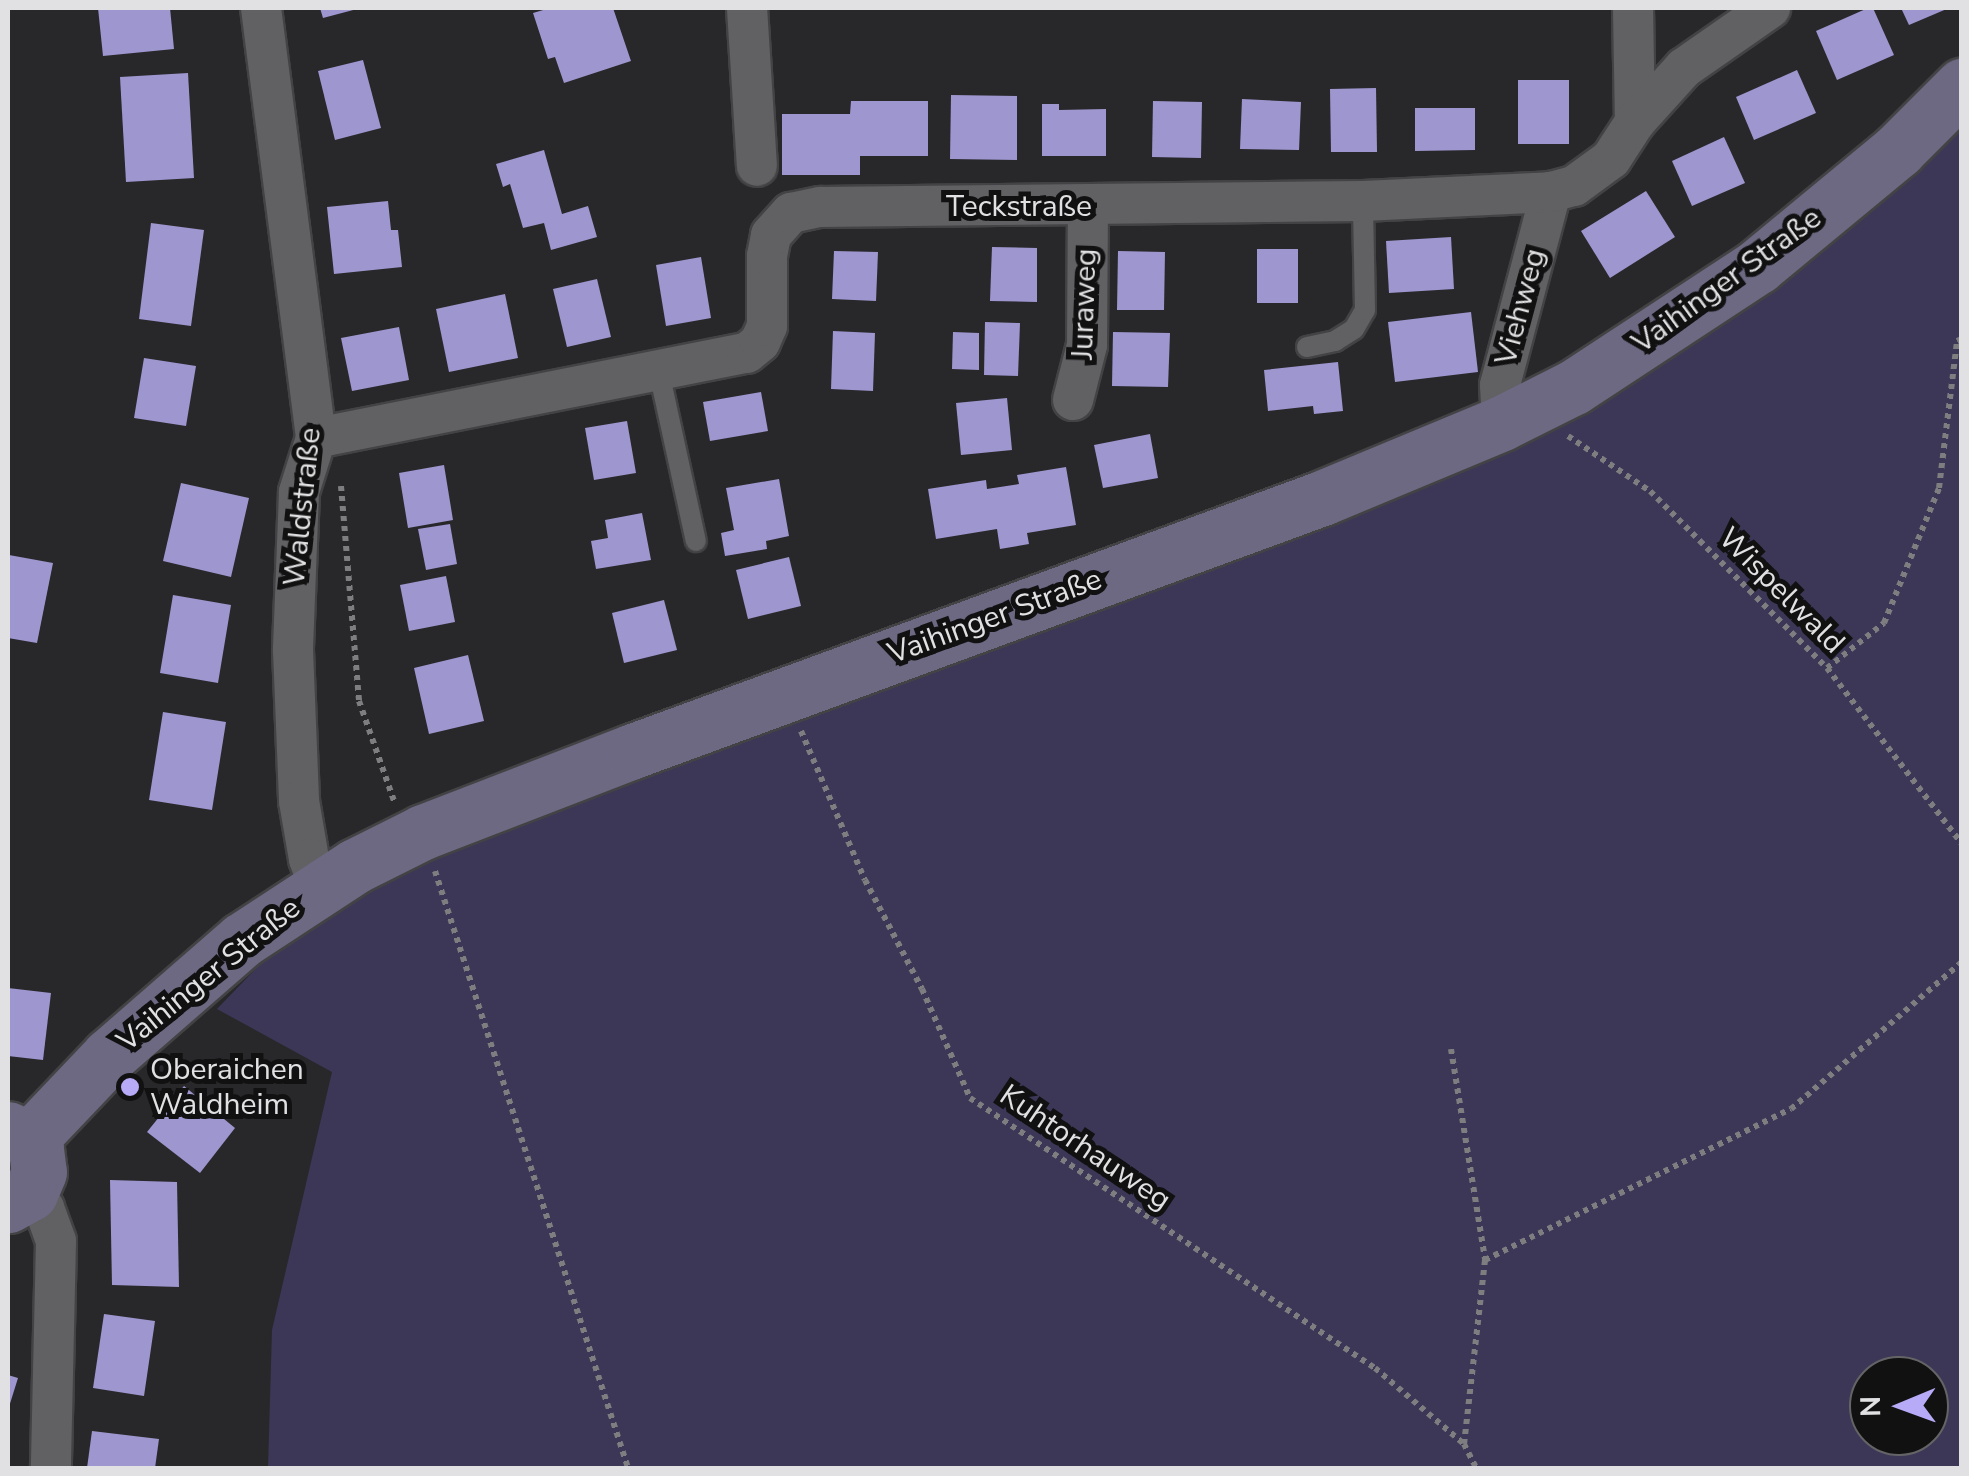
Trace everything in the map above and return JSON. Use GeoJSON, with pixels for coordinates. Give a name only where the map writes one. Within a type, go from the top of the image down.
{"type":"FeatureCollection","features":[{"type":"Feature","properties":{"kind":"main road","name":"Vaihinger Straße"},"geometry":{"type":"LineString","coordinates":[[18,1134],[242,940],[319,887],[417,835],[788,692],[1322,498],[1517,417],[1658,334],[1758,266],[1898,150],[1962,86]]}},
{"type":"Feature","properties":{"kind":"main road"},"geometry":{"type":"LineString","coordinates":[[18,1134],[39,1160],[19,1199]]}},
{"type":"Feature","properties":{"kind":"street","name":"Waldstraße"},"geometry":{"type":"LineString","coordinates":[[261,8],[326,437],[299,492],[293,650],[299,801],[308,859],[319,887]]}},
{"type":"Feature","properties":{"kind":"street"},"geometry":{"type":"LineString","coordinates":[[748,8],[757,166]]}},
{"type":"Feature","properties":{"kind":"street"},"geometry":{"type":"LineString","coordinates":[[1632,8],[1634,122]]}},
{"type":"Feature","properties":{"kind":"street","name":"Teckstraße"},"geometry":{"type":"LineString","coordinates":[[326,437],[730,358],[760,342],[767,326],[771,235],[791,213],[820,207],[1363,201],[1552,192],[1574,186],[1611,159],[1634,122],[1684,68],[1770,8]]}},
{"type":"Feature","properties":{"kind":"street","name":"Viehweg"},"geometry":{"type":"LineString","coordinates":[[1517,417],[1500,385],[1552,192]]}},
{"type":"Feature","properties":{"kind":"street","name":"Juraweg"},"geometry":{"type":"LineString","coordinates":[[1072,400],[1087,345],[1088,207]]}},
{"type":"Feature","properties":{"kind":"street"},"geometry":{"type":"LineString","coordinates":[[19,1199],[44,1208],[56,1241],[52,1468]]}},
{"type":"Feature","properties":{"kind":"lane"},"geometry":{"type":"LineString","coordinates":[[1307,346],[1335,340],[1354,329],[1365,310],[1363,201]]}},
{"type":"Feature","properties":{"kind":"lane"},"geometry":{"type":"LineString","coordinates":[[659,372],[696,541]]}},
{"type":"Feature","properties":{"kind":"path"},"geometry":{"type":"LineString","coordinates":[[1827,668],[1884,623],[1939,488],[1957,341],[1962,339]]}},
{"type":"Feature","properties":{"kind":"path","name":"Wispelwald"},"geometry":{"type":"LineString","coordinates":[[1517,417],[1650,491],[1827,668],[1962,844]]}},
{"type":"Feature","properties":{"kind":"path"},"geometry":{"type":"LineString","coordinates":[[326,437],[359,701],[384,779],[417,835],[628,1468]]}},
{"type":"Feature","properties":{"kind":"path","name":"Kuhtorhauweg"},"geometry":{"type":"LineString","coordinates":[[788,692],[825,792],[922,989],[970,1098],[1375,1368],[1464,1444],[1476,1468]]}},
{"type":"Feature","properties":{"kind":"path"},"geometry":{"type":"LineString","coordinates":[[1485,1260],[1792,1108],[1962,962]]}},
{"type":"Feature","properties":{"kind":"path"},"geometry":{"type":"LineString","coordinates":[[1451,1049],[1485,1260],[1464,1444]]}},
{"type":"Feature","properties":{"kind":"shaded area"},"geometry":{"type":"Polygon","coordinates":[[[1961,84],[1961,1468],[268,1468],[272,1330],[332,1072],[217,1009],[295,928],[394,864],[1524,420],[1961,84]]]}},
{"type":"Feature","properties":{"kind":"building"},"geometry":{"type":"Polygon","coordinates":[[[98,8],[170,8],[174,49],[103,56],[98,8]]]}},
{"type":"Feature","properties":{"kind":"building"},"geometry":{"type":"Polygon","coordinates":[[[320,8],[357,8],[357,9],[323,18],[320,8]]]}},
{"type":"Feature","properties":{"kind":"building"},"geometry":{"type":"Polygon","coordinates":[[[550,8],[613,8],[631,61],[564,83],[555,57],[548,59],[533,13],[550,8]]]}},
{"type":"Feature","properties":{"kind":"building"},"geometry":{"type":"Polygon","coordinates":[[[1873,8],[1894,55],[1837,80],[1816,31],[1873,8]]]}},
{"type":"Feature","properties":{"kind":"building"},"geometry":{"type":"Polygon","coordinates":[[[1901,8],[1949,8],[1909,25],[1901,8]]]}},
{"type":"Feature","properties":{"kind":"building"},"geometry":{"type":"Polygon","coordinates":[[[363,60],[381,128],[335,140],[318,71],[363,60]]]}},
{"type":"Feature","properties":{"kind":"building"},"geometry":{"type":"Polygon","coordinates":[[[1797,70],[1816,113],[1754,140],[1736,97],[1797,70]]]}},
{"type":"Feature","properties":{"kind":"building"},"geometry":{"type":"Polygon","coordinates":[[[188,73],[194,178],[126,182],[120,77],[188,73]]]}},
{"type":"Feature","properties":{"kind":"building"},"geometry":{"type":"Polygon","coordinates":[[[1518,80],[1569,80],[1569,144],[1518,144],[1518,80]]]}},
{"type":"Feature","properties":{"kind":"building"},"geometry":{"type":"Polygon","coordinates":[[[1376,88],[1377,152],[1331,152],[1330,89],[1376,88]]]}},
{"type":"Feature","properties":{"kind":"building"},"geometry":{"type":"Polygon","coordinates":[[[951,95],[1017,96],[1017,160],[950,159],[951,95]]]}},
{"type":"Feature","properties":{"kind":"building"},"geometry":{"type":"Polygon","coordinates":[[[1242,99],[1301,102],[1299,150],[1240,149],[1242,99]]]}},
{"type":"Feature","properties":{"kind":"building"},"geometry":{"type":"Polygon","coordinates":[[[851,101],[928,101],[928,156],[860,156],[860,175],[782,175],[782,114],[850,114],[851,101]]]}},
{"type":"Feature","properties":{"kind":"building"},"geometry":{"type":"Polygon","coordinates":[[[1153,101],[1202,102],[1201,158],[1152,157],[1153,101]]]}},
{"type":"Feature","properties":{"kind":"building"},"geometry":{"type":"Polygon","coordinates":[[[1042,104],[1059,104],[1059,110],[1106,109],[1106,156],[1042,156],[1042,104]]]}},
{"type":"Feature","properties":{"kind":"building"},"geometry":{"type":"Polygon","coordinates":[[[1415,108],[1475,108],[1475,150],[1415,151],[1415,108]]]}},
{"type":"Feature","properties":{"kind":"building"},"geometry":{"type":"Polygon","coordinates":[[[1724,137],[1745,183],[1692,206],[1672,161],[1724,137]]]}},
{"type":"Feature","properties":{"kind":"building"},"geometry":{"type":"Polygon","coordinates":[[[544,150],[562,214],[588,206],[597,237],[551,250],[544,223],[523,228],[510,184],[503,187],[496,164],[544,150]]]}},
{"type":"Feature","properties":{"kind":"building"},"geometry":{"type":"Polygon","coordinates":[[[1646,191],[1675,237],[1610,278],[1581,231],[1646,191]]]}},
{"type":"Feature","properties":{"kind":"building"},"geometry":{"type":"Polygon","coordinates":[[[388,201],[391,230],[398,230],[402,267],[334,274],[327,207],[388,201]]]}},
{"type":"Feature","properties":{"kind":"building"},"geometry":{"type":"Polygon","coordinates":[[[151,223],[204,230],[191,326],[139,319],[151,223]]]}},
{"type":"Feature","properties":{"kind":"building"},"geometry":{"type":"Polygon","coordinates":[[[1451,237],[1454,289],[1389,293],[1386,241],[1451,237]]]}},
{"type":"Feature","properties":{"kind":"building"},"geometry":{"type":"Polygon","coordinates":[[[992,247],[1037,248],[1037,302],[990,301],[992,247]]]}},
{"type":"Feature","properties":{"kind":"building"},"geometry":{"type":"Polygon","coordinates":[[[1257,249],[1298,249],[1298,303],[1257,303],[1257,249]]]}},
{"type":"Feature","properties":{"kind":"building"},"geometry":{"type":"Polygon","coordinates":[[[834,251],[878,252],[876,301],[832,299],[834,251]]]}},
{"type":"Feature","properties":{"kind":"building"},"geometry":{"type":"Polygon","coordinates":[[[1118,251],[1165,252],[1164,310],[1117,310],[1118,251]]]}},
{"type":"Feature","properties":{"kind":"building"},"geometry":{"type":"Polygon","coordinates":[[[701,257],[711,318],[666,326],[656,265],[701,257]]]}},
{"type":"Feature","properties":{"kind":"building"},"geometry":{"type":"Polygon","coordinates":[[[597,279],[611,337],[567,347],[553,289],[597,279]]]}},
{"type":"Feature","properties":{"kind":"building"},"geometry":{"type":"Polygon","coordinates":[[[505,294],[518,358],[449,372],[436,309],[505,294]]]}},
{"type":"Feature","properties":{"kind":"building"},"geometry":{"type":"Polygon","coordinates":[[[1471,312],[1478,372],[1395,382],[1388,322],[1471,312]]]}},
{"type":"Feature","properties":{"kind":"building"},"geometry":{"type":"Polygon","coordinates":[[[985,322],[1020,323],[1018,376],[984,375],[985,322]]]}},
{"type":"Feature","properties":{"kind":"building"},"geometry":{"type":"Polygon","coordinates":[[[399,327],[409,380],[352,391],[341,338],[399,327]]]}},
{"type":"Feature","properties":{"kind":"building"},"geometry":{"type":"Polygon","coordinates":[[[833,331],[875,333],[873,391],[831,389],[833,331]]]}},
{"type":"Feature","properties":{"kind":"building"},"geometry":{"type":"Polygon","coordinates":[[[953,332],[979,333],[979,370],[952,369],[953,332]]]}},
{"type":"Feature","properties":{"kind":"building"},"geometry":{"type":"Polygon","coordinates":[[[1113,332],[1170,333],[1168,387],[1112,386],[1113,332]]]}},
{"type":"Feature","properties":{"kind":"building"},"geometry":{"type":"Polygon","coordinates":[[[144,358],[196,366],[186,426],[134,418],[144,358]]]}},
{"type":"Feature","properties":{"kind":"building"},"geometry":{"type":"Polygon","coordinates":[[[1338,362],[1343,411],[1314,414],[1313,406],[1268,411],[1264,370],[1338,362]]]}},
{"type":"Feature","properties":{"kind":"building"},"geometry":{"type":"Polygon","coordinates":[[[761,392],[768,431],[710,441],[703,402],[761,392]]]}},
{"type":"Feature","properties":{"kind":"building"},"geometry":{"type":"Polygon","coordinates":[[[1007,398],[1012,450],[961,455],[956,403],[1007,398]]]}},
{"type":"Feature","properties":{"kind":"building"},"geometry":{"type":"Polygon","coordinates":[[[627,421],[636,473],[594,480],[585,428],[627,421]]]}},
{"type":"Feature","properties":{"kind":"building"},"geometry":{"type":"Polygon","coordinates":[[[1150,434],[1158,478],[1103,488],[1094,445],[1150,434]]]}},
{"type":"Feature","properties":{"kind":"building"},"geometry":{"type":"Polygon","coordinates":[[[444,465],[453,520],[408,528],[399,473],[444,465]]]}},
{"type":"Feature","properties":{"kind":"building"},"geometry":{"type":"Polygon","coordinates":[[[1066,467],[1076,525],[1027,533],[1029,544],[1000,549],[997,529],[936,539],[928,489],[986,480],[987,489],[1019,484],[1017,475],[1066,467]]]}},
{"type":"Feature","properties":{"kind":"building"},"geometry":{"type":"Polygon","coordinates":[[[779,479],[789,536],[766,541],[767,549],[725,556],[721,533],[734,530],[726,488],[779,479]]]}},
{"type":"Feature","properties":{"kind":"building"},"geometry":{"type":"Polygon","coordinates":[[[181,483],[249,498],[231,577],[163,561],[181,483]]]}},
{"type":"Feature","properties":{"kind":"building"},"geometry":{"type":"Polygon","coordinates":[[[642,513],[651,560],[596,569],[591,541],[608,538],[605,520],[642,513]]]}},
{"type":"Feature","properties":{"kind":"building"},"geometry":{"type":"Polygon","coordinates":[[[450,524],[457,564],[426,570],[418,529],[450,524]]]}},
{"type":"Feature","properties":{"kind":"building"},"geometry":{"type":"Polygon","coordinates":[[[9,555],[53,563],[37,643],[8,638],[9,555]]]}},
{"type":"Feature","properties":{"kind":"building"},"geometry":{"type":"Polygon","coordinates":[[[789,557],[801,606],[748,619],[736,570],[789,557]]]}},
{"type":"Feature","properties":{"kind":"building"},"geometry":{"type":"Polygon","coordinates":[[[446,576],[455,622],[409,631],[400,585],[446,576]]]}},
{"type":"Feature","properties":{"kind":"building"},"geometry":{"type":"Polygon","coordinates":[[[173,595],[231,605],[218,683],[160,673],[173,595]]]}},
{"type":"Feature","properties":{"kind":"building"},"geometry":{"type":"Polygon","coordinates":[[[664,600],[677,650],[624,663],[612,613],[664,600]]]}},
{"type":"Feature","properties":{"kind":"building"},"geometry":{"type":"Polygon","coordinates":[[[468,655],[484,721],[429,734],[414,668],[468,655]]]}},
{"type":"Feature","properties":{"kind":"building"},"geometry":{"type":"Polygon","coordinates":[[[163,712],[226,722],[212,810],[149,800],[163,712]]]}},
{"type":"Feature","properties":{"kind":"building"},"geometry":{"type":"Polygon","coordinates":[[[8,988],[51,993],[43,1060],[8,1056],[8,988]]]}},
{"type":"Feature","properties":{"kind":"building"},"geometry":{"type":"Polygon","coordinates":[[[184,1086],[235,1128],[200,1173],[147,1132],[184,1086]]]}},
{"type":"Feature","properties":{"kind":"building"},"geometry":{"type":"Polygon","coordinates":[[[110,1180],[177,1182],[179,1287],[112,1285],[110,1180]]]}},
{"type":"Feature","properties":{"kind":"building"},"geometry":{"type":"Polygon","coordinates":[[[104,1314],[155,1321],[144,1396],[93,1388],[104,1314]]]}},
{"type":"Feature","properties":{"kind":"building"},"geometry":{"type":"Polygon","coordinates":[[[8,1375],[18,1378],[8,1410],[8,1375]]]}},
{"type":"Feature","properties":{"kind":"building"},"geometry":{"type":"Polygon","coordinates":[[[92,1431],[159,1439],[155,1468],[87,1468],[92,1431]]]}},
{"type":"Feature","properties":{"kind":"place","name":"Oberaichen Waldheim"},"geometry":{"type":"Point","coordinates":[130,1087]}}]}
